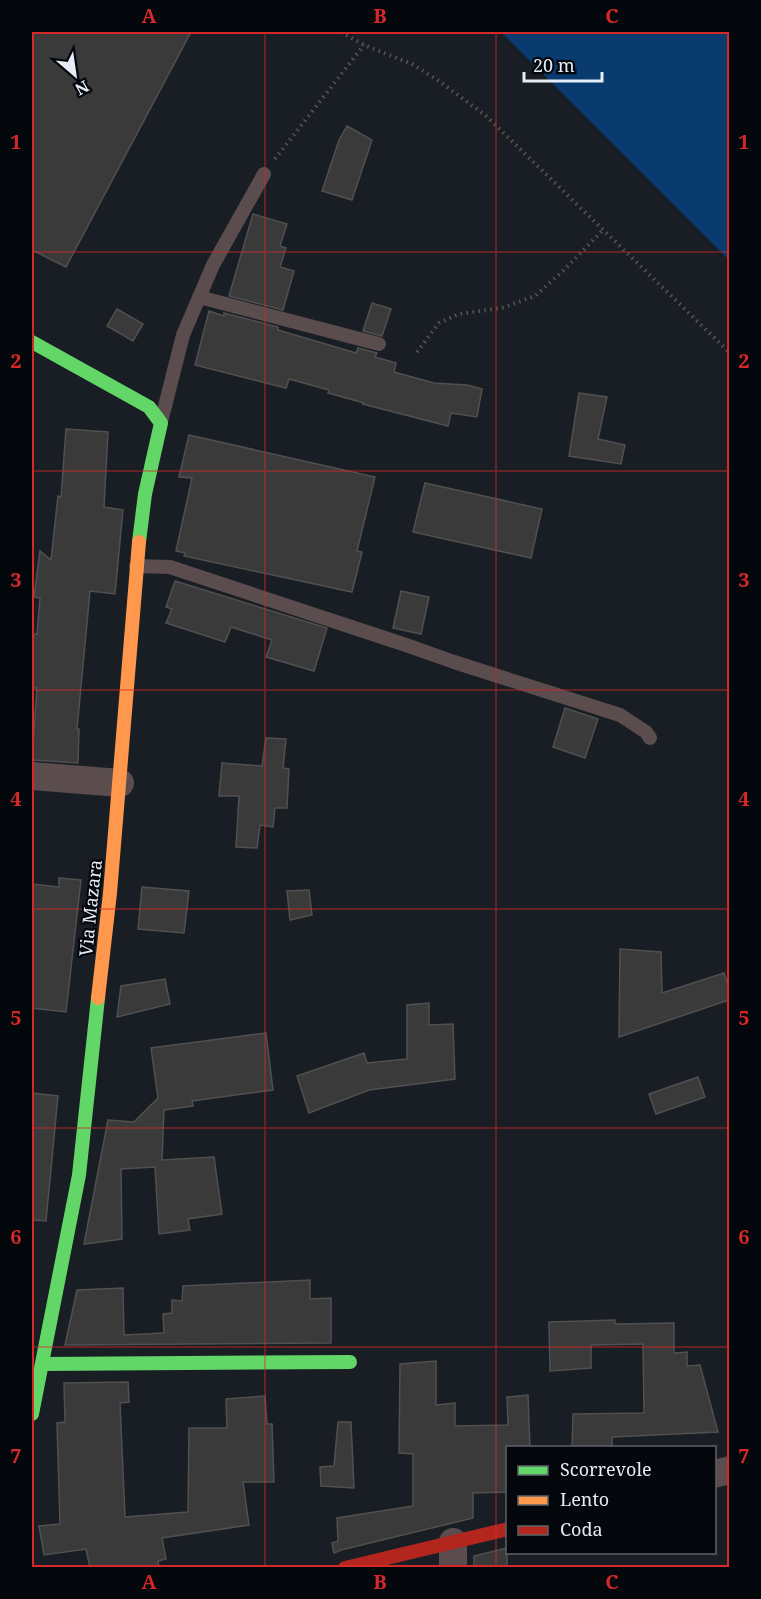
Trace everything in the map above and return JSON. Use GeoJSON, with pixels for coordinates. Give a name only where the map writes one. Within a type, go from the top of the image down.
{"type":"FeatureCollection","features":[{"type":"Feature","properties":{"kind":"street"},"geometry":{"type":"LineString","coordinates":[[32,342],[149,407],[161,423]]}},
{"type":"Feature","properties":{"kind":"street","name":"Via Mazara"},"geometry":{"type":"LineString","coordinates":[[32,1414],[79,1175],[110,893],[136,566],[145,494],[161,423]]}},
{"type":"Feature","properties":{"kind":"street"},"geometry":{"type":"LineString","coordinates":[[32,776],[120,783]]}},
{"type":"Feature","properties":{"kind":"street"},"geometry":{"type":"LineString","coordinates":[[42,1364],[350,1362]]}},
{"type":"Feature","properties":{"kind":"street"},"geometry":{"type":"LineString","coordinates":[[352,1567],[453,1555],[506,1529]]}},
{"type":"Feature","properties":{"kind":"lane"},"geometry":{"type":"LineString","coordinates":[[161,423],[183,335],[213,265],[264,174]]}},
{"type":"Feature","properties":{"kind":"lane"},"geometry":{"type":"LineString","coordinates":[[199,297],[379,344]]}},
{"type":"Feature","properties":{"kind":"lane"},"geometry":{"type":"LineString","coordinates":[[136,566],[170,567],[620,715],[646,732],[650,738]]}},
{"type":"Feature","properties":{"kind":"path"},"geometry":{"type":"LineString","coordinates":[[341,32],[364,45],[412,64],[439,81],[484,116],[729,353]]}},
{"type":"Feature","properties":{"kind":"path"},"geometry":{"type":"LineString","coordinates":[[264,174],[364,45]]}},
{"type":"Feature","properties":{"kind":"path"},"geometry":{"type":"LineString","coordinates":[[417,352],[439,323],[459,314],[502,308],[534,296],[563,271],[603,230]]}},
{"type":"Feature","properties":{"kind":"shaded area"},"geometry":{"type":"Polygon","coordinates":[[[501,32],[729,32],[729,260],[501,32]]]}},
{"type":"Feature","properties":{"kind":"building"},"geometry":{"type":"Polygon","coordinates":[[[32,32],[191,32],[66,267],[32,250],[32,32]]]}},
{"type":"Feature","properties":{"kind":"building"},"geometry":{"type":"Polygon","coordinates":[[[347,126],[372,140],[352,200],[322,191],[339,140],[347,126]]]}},
{"type":"Feature","properties":{"kind":"building"},"geometry":{"type":"Polygon","coordinates":[[[253,214],[287,224],[280,246],[286,248],[280,267],[294,271],[283,310],[229,296],[253,214]]]}},
{"type":"Feature","properties":{"kind":"building"},"geometry":{"type":"Polygon","coordinates":[[[372,303],[391,309],[382,336],[363,331],[372,303]]]}},
{"type":"Feature","properties":{"kind":"building"},"geometry":{"type":"Polygon","coordinates":[[[117,309],[143,324],[133,341],[107,326],[117,309]]]}},
{"type":"Feature","properties":{"kind":"building"},"geometry":{"type":"Polygon","coordinates":[[[209,311],[278,327],[278,330],[356,353],[358,348],[377,353],[375,357],[396,363],[394,372],[434,383],[467,385],[482,389],[477,417],[451,413],[448,426],[363,404],[328,393],[329,390],[289,379],[286,388],[195,365],[209,311]]]}},
{"type":"Feature","properties":{"kind":"building"},"geometry":{"type":"Polygon","coordinates":[[[579,393],[607,397],[598,439],[625,445],[621,464],[569,456],[579,393]]]}},
{"type":"Feature","properties":{"kind":"building"},"geometry":{"type":"Polygon","coordinates":[[[66,429],[108,432],[104,507],[123,510],[115,594],[90,591],[77,729],[79,729],[78,763],[32,760],[37,688],[32,688],[32,634],[37,634],[40,598],[34,597],[40,551],[51,560],[58,496],[61,497],[66,429]]]}},
{"type":"Feature","properties":{"kind":"building"},"geometry":{"type":"Polygon","coordinates":[[[189,435],[375,477],[357,551],[362,552],[352,592],[184,556],[185,553],[176,551],[192,478],[179,477],[189,435]]]}},
{"type":"Feature","properties":{"kind":"building"},"geometry":{"type":"Polygon","coordinates":[[[425,483],[542,509],[531,558],[413,532],[425,483]]]}},
{"type":"Feature","properties":{"kind":"building"},"geometry":{"type":"Polygon","coordinates":[[[175,581],[327,628],[314,671],[266,657],[272,640],[231,627],[225,642],[166,623],[172,609],[166,607],[175,581]]]}},
{"type":"Feature","properties":{"kind":"building"},"geometry":{"type":"Polygon","coordinates":[[[401,591],[429,597],[421,634],[393,628],[401,591]]]}},
{"type":"Feature","properties":{"kind":"building"},"geometry":{"type":"Polygon","coordinates":[[[565,708],[598,719],[585,758],[553,747],[565,708]]]}},
{"type":"Feature","properties":{"kind":"building"},"geometry":{"type":"Polygon","coordinates":[[[266,738],[286,739],[283,768],[289,769],[287,808],[275,808],[273,827],[260,825],[257,848],[236,847],[239,796],[219,796],[222,763],[262,766],[266,738]]]}},
{"type":"Feature","properties":{"kind":"building"},"geometry":{"type":"Polygon","coordinates":[[[59,878],[81,880],[66,1012],[32,1008],[32,884],[59,887],[59,878]]]}},
{"type":"Feature","properties":{"kind":"building"},"geometry":{"type":"Polygon","coordinates":[[[142,887],[189,891],[184,933],[138,929],[142,887]]]}},
{"type":"Feature","properties":{"kind":"building"},"geometry":{"type":"Polygon","coordinates":[[[309,890],[312,915],[290,920],[287,891],[309,890]]]}},
{"type":"Feature","properties":{"kind":"building"},"geometry":{"type":"Polygon","coordinates":[[[620,949],[661,952],[662,993],[724,973],[729,988],[729,1000],[619,1037],[620,949]]]}},
{"type":"Feature","properties":{"kind":"building"},"geometry":{"type":"Polygon","coordinates":[[[165,979],[170,1004],[117,1017],[121,986],[165,979]]]}},
{"type":"Feature","properties":{"kind":"building"},"geometry":{"type":"Polygon","coordinates":[[[429,1003],[429,1025],[453,1024],[455,1079],[369,1090],[309,1113],[297,1076],[364,1053],[367,1063],[407,1059],[407,1005],[429,1003]]]}},
{"type":"Feature","properties":{"kind":"building"},"geometry":{"type":"Polygon","coordinates":[[[266,1033],[273,1090],[192,1101],[193,1106],[164,1110],[162,1160],[214,1157],[222,1214],[188,1219],[190,1230],[159,1234],[155,1167],[121,1169],[122,1239],[84,1244],[108,1120],[134,1122],[158,1098],[151,1048],[266,1033]]]}},
{"type":"Feature","properties":{"kind":"building"},"geometry":{"type":"Polygon","coordinates":[[[698,1077],[705,1097],[656,1114],[649,1094],[698,1077]]]}},
{"type":"Feature","properties":{"kind":"building"},"geometry":{"type":"Polygon","coordinates":[[[32,1093],[58,1096],[46,1221],[32,1220],[32,1093]]]}},
{"type":"Feature","properties":{"kind":"building"},"geometry":{"type":"Polygon","coordinates":[[[310,1280],[310,1299],[331,1298],[331,1343],[65,1345],[77,1290],[123,1288],[124,1335],[164,1333],[163,1314],[172,1313],[172,1300],[182,1301],[183,1286],[310,1280]]]}},
{"type":"Feature","properties":{"kind":"building"},"geometry":{"type":"Polygon","coordinates":[[[615,1320],[615,1324],[674,1323],[674,1353],[687,1352],[687,1366],[700,1365],[718,1432],[612,1437],[612,1446],[572,1446],[573,1414],[644,1413],[643,1344],[591,1345],[591,1368],[550,1371],[549,1322],[615,1320]]]}},
{"type":"Feature","properties":{"kind":"building"},"geometry":{"type":"Polygon","coordinates":[[[436,1361],[436,1405],[455,1403],[455,1426],[508,1425],[507,1397],[528,1395],[530,1446],[506,1446],[506,1492],[473,1493],[473,1518],[334,1553],[332,1543],[338,1541],[337,1518],[413,1506],[413,1454],[399,1453],[400,1364],[436,1361]]]}},
{"type":"Feature","properties":{"kind":"building"},"geometry":{"type":"Polygon","coordinates":[[[128,1382],[129,1402],[120,1403],[125,1517],[188,1512],[189,1428],[227,1428],[226,1399],[265,1396],[267,1424],[272,1424],[274,1482],[243,1482],[249,1525],[162,1538],[166,1559],[158,1561],[159,1568],[90,1568],[86,1549],[44,1555],[39,1526],[60,1524],[57,1423],[65,1422],[64,1383],[128,1382]]]}},
{"type":"Feature","properties":{"kind":"building"},"geometry":{"type":"Polygon","coordinates":[[[338,1422],[351,1422],[354,1488],[321,1486],[320,1467],[334,1466],[338,1422]]]}},
{"type":"Feature","properties":{"kind":"building"},"geometry":{"type":"Polygon","coordinates":[[[506,1548],[507,1568],[474,1568],[474,1556],[506,1548]]]}},
{"type":"Feature","properties":{"kind":"traffic: fast"},"geometry":{"type":"LineString","coordinates":[[32,342],[149,407],[161,423],[145,494],[139,542]]}},
{"type":"Feature","properties":{"kind":"traffic: fast"},"geometry":{"type":"LineString","coordinates":[[32,1414],[79,1175],[98,998]]}},
{"type":"Feature","properties":{"kind":"traffic: fast"},"geometry":{"type":"LineString","coordinates":[[42,1364],[350,1362]]}},
{"type":"Feature","properties":{"kind":"traffic: slow"},"geometry":{"type":"LineString","coordinates":[[98,998],[110,893],[139,542]]}},
{"type":"Feature","properties":{"kind":"traffic: jam"},"geometry":{"type":"LineString","coordinates":[[345,1568],[506,1529]]}}]}
